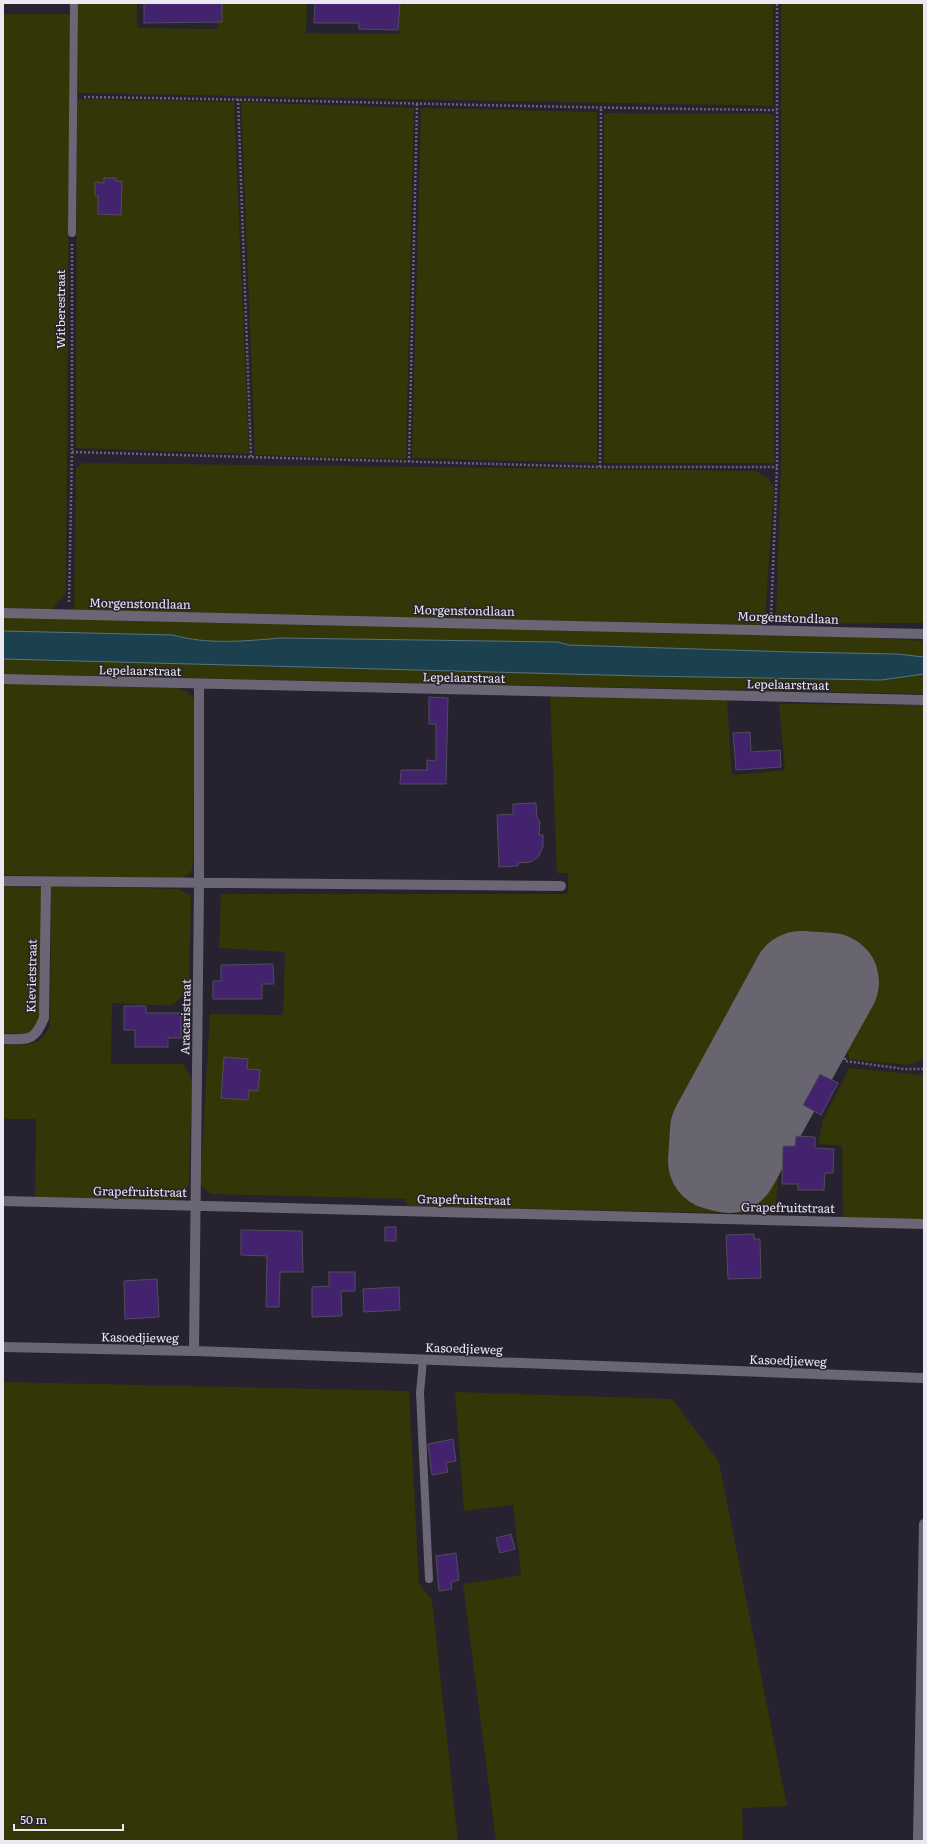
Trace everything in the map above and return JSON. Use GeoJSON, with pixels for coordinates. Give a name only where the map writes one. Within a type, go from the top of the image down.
{"type":"FeatureCollection","features":[{"type":"Feature","properties":{"kind":"street","name":"Morgenstondlaan"},"geometry":{"type":"LineString","coordinates":[[3,613],[924,634]]}},
{"type":"Feature","properties":{"kind":"street","name":"Lepelaarstraat"},"geometry":{"type":"LineString","coordinates":[[3,679],[924,700]]}},
{"type":"Feature","properties":{"kind":"street","name":"Aracaristraat"},"geometry":{"type":"LineString","coordinates":[[194,1351],[199,884],[199,684]]}},
{"type":"Feature","properties":{"kind":"street"},"geometry":{"type":"LineString","coordinates":[[3,881],[199,884],[561,886]]}},
{"type":"Feature","properties":{"kind":"street","name":"Kievietstraat"},"geometry":{"type":"LineString","coordinates":[[3,1039],[28,1039],[38,1032],[44,1018],[46,882]]}},
{"type":"Feature","properties":{"kind":"street","name":"Grapefruitstraat"},"geometry":{"type":"LineString","coordinates":[[3,1201],[924,1224]]}},
{"type":"Feature","properties":{"kind":"street","name":"Kasoedjieweg"},"geometry":{"type":"LineString","coordinates":[[3,1347],[194,1351],[924,1378]]}},
{"type":"Feature","properties":{"kind":"street"},"geometry":{"type":"LineString","coordinates":[[918,1841],[924,1524]]}},
{"type":"Feature","properties":{"kind":"lane"},"geometry":{"type":"LineString","coordinates":[[72,233],[74,3]]}},
{"type":"Feature","properties":{"kind":"lane"},"geometry":{"type":"LineString","coordinates":[[423,1360],[420,1394],[429,1579]]}},
{"type":"Feature","properties":{"kind":"path"},"geometry":{"type":"LineString","coordinates":[[771,630],[778,467],[777,3]]}},
{"type":"Feature","properties":{"kind":"path"},"geometry":{"type":"LineString","coordinates":[[74,96],[601,108],[777,110]]}},
{"type":"Feature","properties":{"kind":"path"},"geometry":{"type":"LineString","coordinates":[[238,99],[251,457]]}},
{"type":"Feature","properties":{"kind":"path"},"geometry":{"type":"LineString","coordinates":[[409,462],[417,104]]}},
{"type":"Feature","properties":{"kind":"path"},"geometry":{"type":"LineString","coordinates":[[600,467],[601,108]]}},
{"type":"Feature","properties":{"kind":"path","name":"Witberestraat"},"geometry":{"type":"LineString","coordinates":[[69,614],[72,452],[72,233]]}},
{"type":"Feature","properties":{"kind":"path"},"geometry":{"type":"LineString","coordinates":[[72,452],[600,467],[778,467]]}},
{"type":"Feature","properties":{"kind":"path"},"geometry":{"type":"LineString","coordinates":[[844,1050],[846,1061],[904,1070],[924,1069]]}},
{"type":"Feature","properties":{"kind":"green space"},"geometry":{"type":"Polygon","coordinates":[[[78,3],[137,3],[137,28],[217,29],[218,3],[307,3],[306,33],[399,34],[399,3],[773,3],[773,106],[78,93],[78,3]]]}},
{"type":"Feature","properties":{"kind":"green space"},"geometry":{"type":"Polygon","coordinates":[[[781,3],[924,3],[924,623],[782,624],[776,617],[781,467],[781,3]]]}},
{"type":"Feature","properties":{"kind":"green space"},"geometry":{"type":"Polygon","coordinates":[[[3,14],[70,14],[66,594],[52,609],[3,608],[3,14]]]}},
{"type":"Feature","properties":{"kind":"green space"},"geometry":{"type":"Polygon","coordinates":[[[77,99],[234,102],[249,454],[76,448],[77,99]]]}},
{"type":"Feature","properties":{"kind":"green space"},"geometry":{"type":"Polygon","coordinates":[[[241,102],[414,108],[406,459],[255,455],[241,102]]]}},
{"type":"Feature","properties":{"kind":"green space"},"geometry":{"type":"Polygon","coordinates":[[[421,108],[597,112],[597,463],[412,458],[421,108]]]}},
{"type":"Feature","properties":{"kind":"green space"},"geometry":{"type":"Polygon","coordinates":[[[604,113],[774,114],[774,463],[604,463],[604,113]]]}},
{"type":"Feature","properties":{"kind":"green space"},"geometry":{"type":"Polygon","coordinates":[[[84,463],[756,471],[769,479],[774,488],[765,620],[759,625],[74,610],[76,468],[84,463]]]}},
{"type":"Feature","properties":{"kind":"green space"},"geometry":{"type":"Polygon","coordinates":[[[3,617],[841,636],[924,641],[924,657],[897,654],[569,645],[557,642],[281,638],[213,641],[173,635],[3,631],[3,617]]]}},
{"type":"Feature","properties":{"kind":"green space"},"geometry":{"type":"Polygon","coordinates":[[[3,659],[642,676],[881,680],[924,674],[924,694],[3,674],[3,659]]]}},
{"type":"Feature","properties":{"kind":"green space"},"geometry":{"type":"Polygon","coordinates":[[[3,683],[176,688],[186,691],[195,699],[193,865],[190,874],[180,879],[3,875],[3,683]]]}},
{"type":"Feature","properties":{"kind":"green space"},"geometry":{"type":"Polygon","coordinates":[[[550,696],[727,699],[732,775],[785,770],[779,704],[924,705],[924,1059],[908,1065],[849,1059],[847,1047],[804,1038],[836,980],[799,978],[716,1130],[714,1166],[731,1169],[749,1133],[782,1138],[775,1214],[407,1206],[405,1199],[211,1194],[200,1185],[210,1014],[283,1015],[285,952],[219,948],[221,894],[568,894],[568,873],[557,873],[550,696]]]}},
{"type":"Feature","properties":{"kind":"green space"},"geometry":{"type":"Polygon","coordinates":[[[3,886],[42,888],[41,1018],[30,1032],[22,1034],[3,1033],[3,886]]]}},
{"type":"Feature","properties":{"kind":"green space"},"geometry":{"type":"Polygon","coordinates":[[[51,886],[179,889],[191,896],[189,991],[171,1006],[112,1003],[111,1064],[183,1064],[192,1079],[189,1183],[185,1194],[176,1201],[35,1198],[36,1119],[3,1119],[3,1044],[18,1045],[37,1041],[47,1032],[50,1024],[51,886]]]}},
{"type":"Feature","properties":{"kind":"green space"},"geometry":{"type":"Polygon","coordinates":[[[849,1068],[924,1075],[924,1220],[843,1217],[842,1146],[818,1144],[823,1120],[849,1068]]]}},
{"type":"Feature","properties":{"kind":"green space"},"geometry":{"type":"Polygon","coordinates":[[[3,1382],[409,1391],[419,1583],[432,1600],[458,1841],[3,1841],[3,1382]]]}},
{"type":"Feature","properties":{"kind":"green space"},"geometry":{"type":"Polygon","coordinates":[[[455,1392],[672,1399],[719,1462],[787,1806],[742,1808],[743,1841],[496,1841],[463,1584],[521,1575],[513,1505],[464,1511],[455,1392]]]}},
{"type":"Feature","properties":{"kind":"water"},"geometry":{"type":"Polygon","coordinates":[[[3,631],[173,635],[213,641],[281,638],[558,642],[569,645],[897,654],[924,657],[924,674],[881,680],[642,676],[3,659],[3,631]]]}},
{"type":"Feature","properties":{"kind":"building"},"geometry":{"type":"Polygon","coordinates":[[[144,3],[222,3],[222,22],[144,23],[144,3]]]}},
{"type":"Feature","properties":{"kind":"building"},"geometry":{"type":"Polygon","coordinates":[[[315,3],[400,3],[398,30],[359,29],[359,23],[314,23],[315,3]]]}},
{"type":"Feature","properties":{"kind":"building"},"geometry":{"type":"Polygon","coordinates":[[[104,178],[116,178],[116,181],[122,181],[121,215],[98,214],[98,196],[95,196],[95,182],[104,183],[104,178]]]}},
{"type":"Feature","properties":{"kind":"building"},"geometry":{"type":"Polygon","coordinates":[[[429,697],[448,698],[446,784],[400,784],[401,770],[427,770],[427,760],[436,761],[436,724],[429,724],[429,697]]]}},
{"type":"Feature","properties":{"kind":"building"},"geometry":{"type":"Polygon","coordinates":[[[750,732],[751,752],[780,750],[781,767],[736,770],[733,733],[750,732]]]}},
{"type":"Feature","properties":{"kind":"building"},"geometry":{"type":"Polygon","coordinates":[[[536,803],[537,818],[540,821],[539,835],[543,835],[543,846],[539,856],[531,862],[518,863],[518,866],[499,867],[497,815],[513,814],[513,804],[536,803]]]}},
{"type":"Feature","properties":{"kind":"building"},"geometry":{"type":"Polygon","coordinates":[[[273,964],[274,984],[262,984],[262,999],[213,999],[213,981],[221,981],[221,965],[273,964]]]}},
{"type":"Feature","properties":{"kind":"building"},"geometry":{"type":"Polygon","coordinates":[[[124,1006],[146,1006],[146,1013],[181,1013],[181,1038],[168,1038],[168,1047],[135,1047],[135,1030],[124,1030],[124,1006]]]}},
{"type":"Feature","properties":{"kind":"building"},"geometry":{"type":"Polygon","coordinates":[[[224,1057],[248,1059],[247,1069],[260,1070],[258,1091],[249,1090],[248,1100],[221,1098],[224,1057]]]}},
{"type":"Feature","properties":{"kind":"building"},"geometry":{"type":"Polygon","coordinates":[[[820,1074],[838,1083],[821,1115],[803,1105],[820,1074]]]}},
{"type":"Feature","properties":{"kind":"building"},"geometry":{"type":"Polygon","coordinates":[[[796,1136],[815,1137],[815,1148],[834,1149],[833,1173],[825,1173],[824,1190],[798,1190],[798,1184],[782,1184],[783,1146],[795,1146],[796,1136]]]}},
{"type":"Feature","properties":{"kind":"building"},"geometry":{"type":"Polygon","coordinates":[[[385,1227],[396,1227],[396,1241],[385,1241],[385,1227]]]}},
{"type":"Feature","properties":{"kind":"building"},"geometry":{"type":"Polygon","coordinates":[[[241,1230],[302,1231],[303,1272],[280,1272],[279,1307],[266,1307],[267,1256],[241,1255],[241,1230]]]}},
{"type":"Feature","properties":{"kind":"building"},"geometry":{"type":"Polygon","coordinates":[[[754,1234],[754,1239],[760,1239],[761,1278],[728,1279],[726,1235],[754,1234]]]}},
{"type":"Feature","properties":{"kind":"building"},"geometry":{"type":"Polygon","coordinates":[[[329,1272],[355,1272],[355,1291],[341,1291],[342,1316],[312,1317],[312,1287],[329,1286],[329,1272]]]}},
{"type":"Feature","properties":{"kind":"building"},"geometry":{"type":"Polygon","coordinates":[[[157,1279],[159,1317],[125,1319],[124,1281],[157,1279]]]}},
{"type":"Feature","properties":{"kind":"building"},"geometry":{"type":"Polygon","coordinates":[[[399,1287],[400,1310],[364,1312],[363,1289],[399,1287]]]}},
{"type":"Feature","properties":{"kind":"building"},"geometry":{"type":"Polygon","coordinates":[[[453,1439],[456,1461],[446,1463],[448,1472],[432,1475],[428,1444],[453,1439]]]}},
{"type":"Feature","properties":{"kind":"building"},"geometry":{"type":"Polygon","coordinates":[[[511,1534],[515,1549],[500,1553],[496,1538],[511,1534]]]}},
{"type":"Feature","properties":{"kind":"building"},"geometry":{"type":"Polygon","coordinates":[[[456,1553],[459,1580],[451,1582],[452,1589],[439,1591],[436,1556],[456,1553]]]}},
{"type":"Feature","properties":{"kind":"runway"},"geometry":{"type":"LineString","coordinates":[[801,980],[830,982],[729,1164],[717,1161],[719,1130],[801,980]]}}]}
